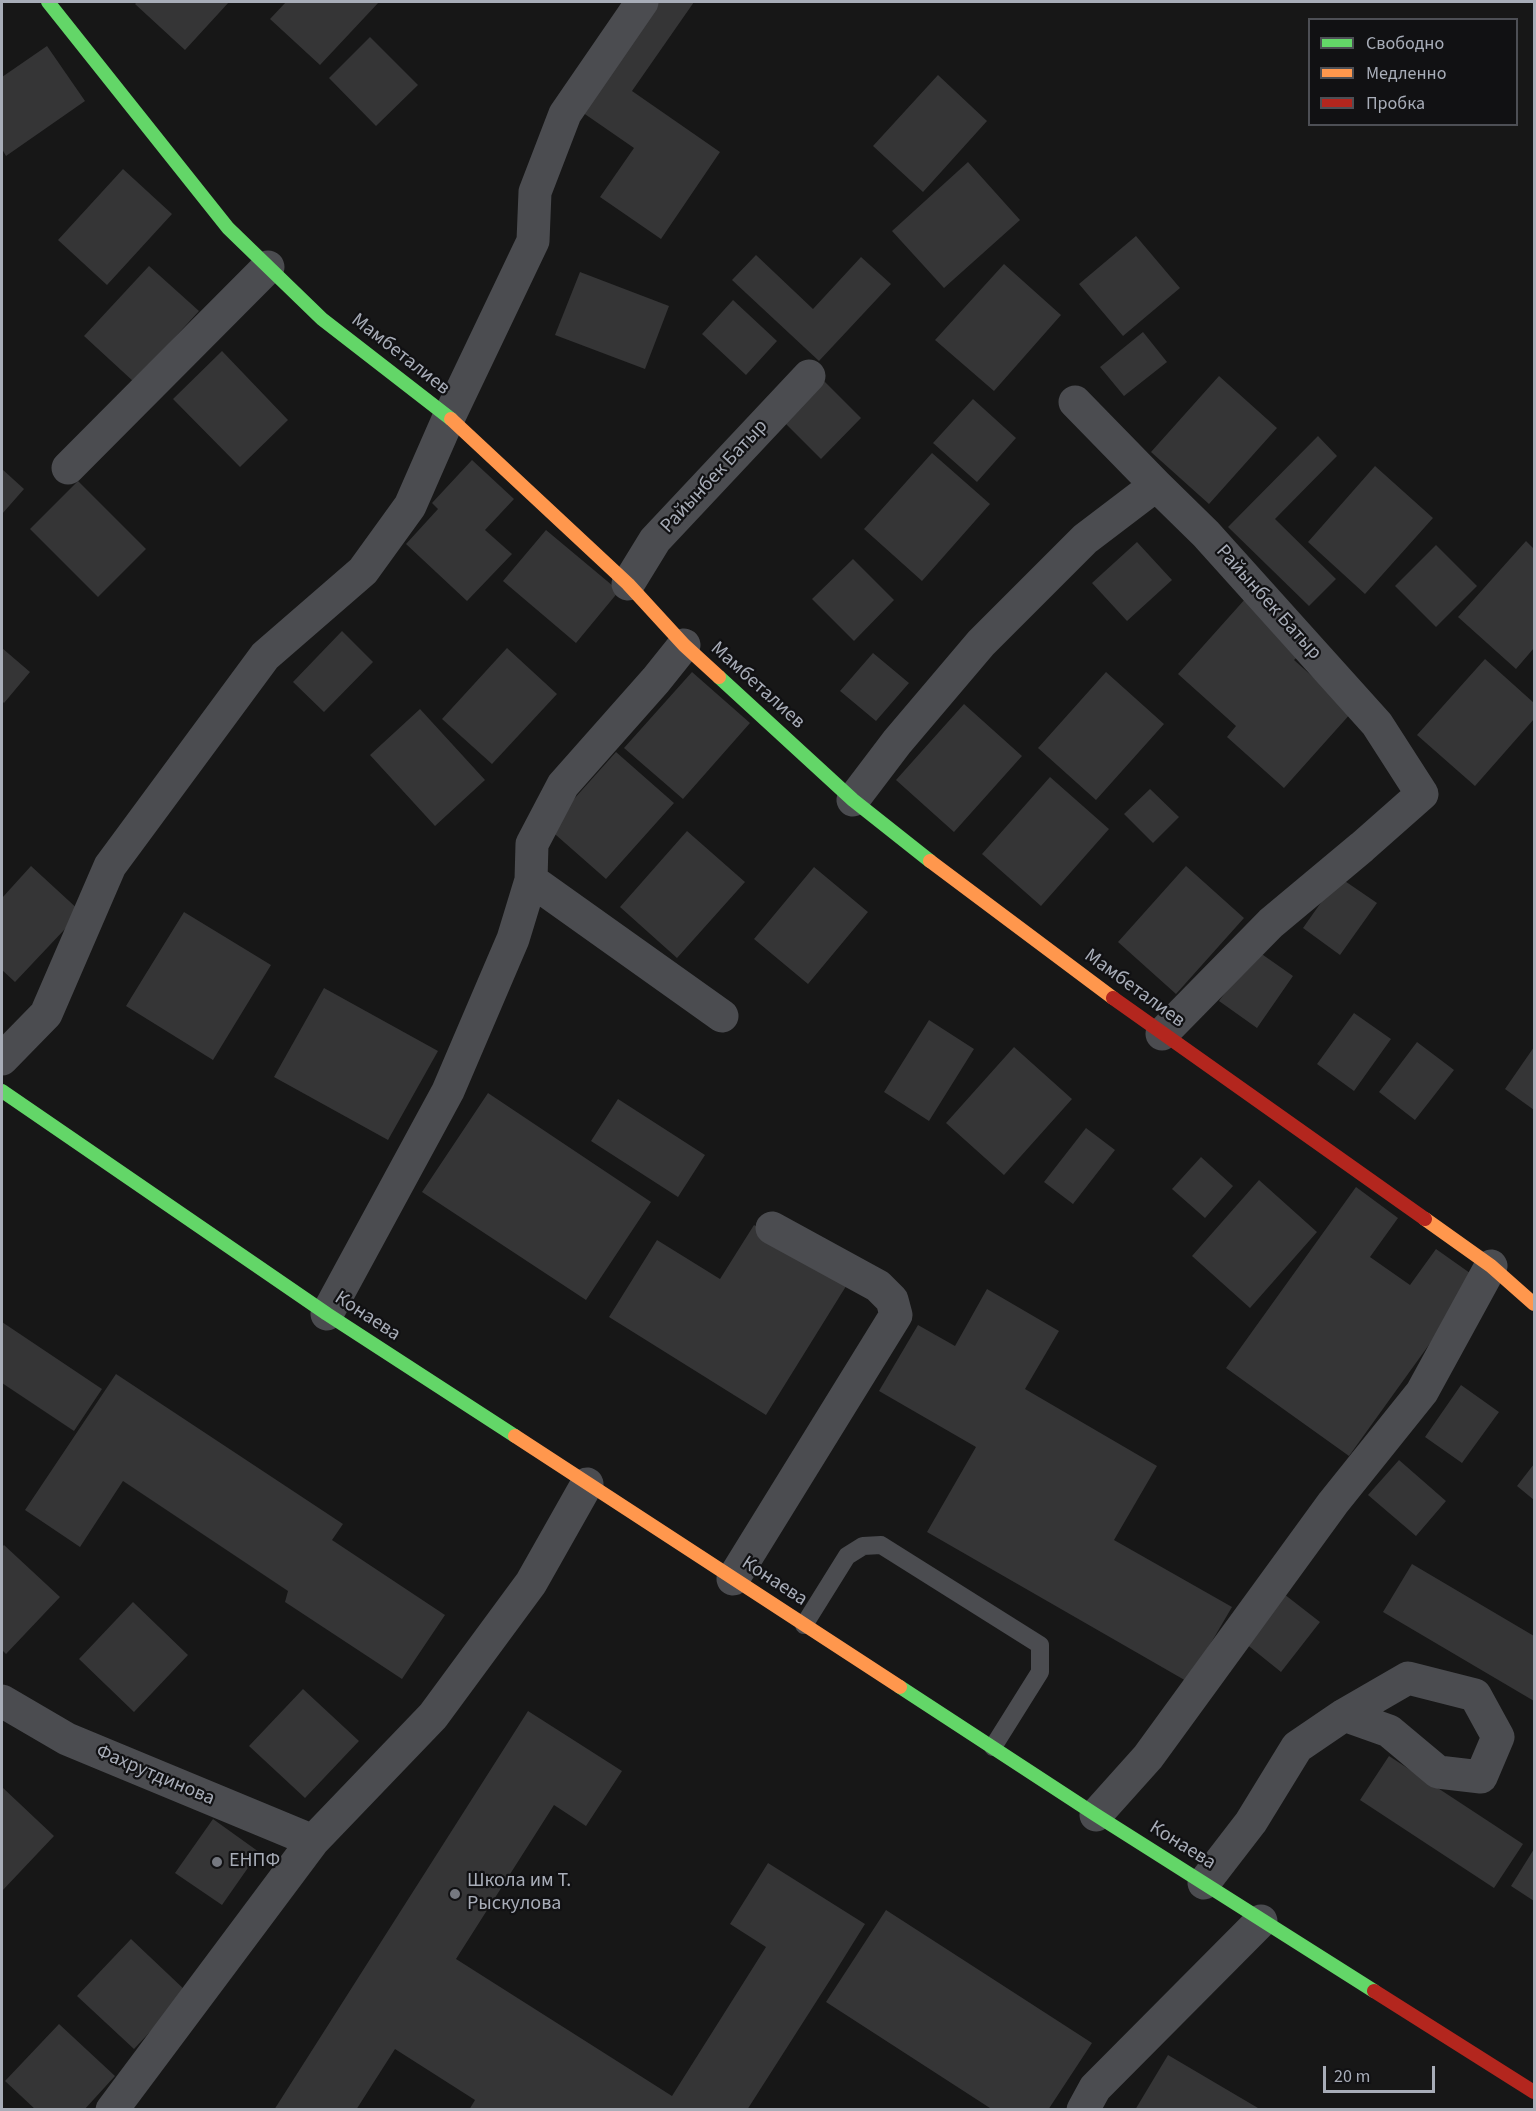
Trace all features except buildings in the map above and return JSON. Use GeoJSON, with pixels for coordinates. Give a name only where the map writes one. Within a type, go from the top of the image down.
{"type":"FeatureCollection","features":[{"type":"Feature","properties":{"kind":"street","name":"Мамбеталиев"},"geometry":{"type":"LineString","coordinates":[[48,2],[228,228],[322,319],[449,417],[628,584],[684,645],[853,800],[970,892],[1162,1034],[1491,1266],[1533,1302]]}},
{"type":"Feature","properties":{"kind":"street"},"geometry":{"type":"LineString","coordinates":[[2,1059],[46,1014],[110,866],[265,656],[363,571],[410,506],[449,417],[533,241],[535,192],[565,114],[642,2]]}},
{"type":"Feature","properties":{"kind":"street"},"geometry":{"type":"LineString","coordinates":[[68,468],[268,267]]}},
{"type":"Feature","properties":{"kind":"street","name":"Райынбек Батыр"},"geometry":{"type":"LineString","coordinates":[[628,584],[655,540],[809,376]]}},
{"type":"Feature","properties":{"kind":"street"},"geometry":{"type":"LineString","coordinates":[[853,800],[897,742],[981,643],[1085,539],[1156,485],[1076,402]]}},
{"type":"Feature","properties":{"kind":"street","name":"Райынбек Батыр"},"geometry":{"type":"LineString","coordinates":[[1156,485],[1206,534],[1377,724],[1422,794],[1271,922],[1162,1034]]}},
{"type":"Feature","properties":{"kind":"street"},"geometry":{"type":"LineString","coordinates":[[327,1314],[448,1091],[513,939],[531,880],[532,844],[563,785],[684,645]]}},
{"type":"Feature","properties":{"kind":"street"},"geometry":{"type":"LineString","coordinates":[[531,880],[722,1016]]}},
{"type":"Feature","properties":{"kind":"street","name":"Конаева"},"geometry":{"type":"LineString","coordinates":[[2,1090],[327,1314],[1096,1815],[1534,2092]]}},
{"type":"Feature","properties":{"kind":"street"},"geometry":{"type":"LineString","coordinates":[[733,1579],[896,1315],[892,1300],[878,1286],[772,1228]]}},
{"type":"Feature","properties":{"kind":"street"},"geometry":{"type":"LineString","coordinates":[[1096,1815],[1148,1757],[1333,1503],[1422,1392],[1491,1266]]}},
{"type":"Feature","properties":{"kind":"street"},"geometry":{"type":"LineString","coordinates":[[112,2109],[313,1841],[433,1716],[531,1583],[587,1484]]}},
{"type":"Feature","properties":{"kind":"street","name":"Фахрутдинова"},"geometry":{"type":"LineString","coordinates":[[2,1701],[67,1739],[313,1841]]}},
{"type":"Feature","properties":{"kind":"street"},"geometry":{"type":"LineString","coordinates":[[1204,1883],[1251,1822],[1297,1747],[1344,1715]]}},
{"type":"Feature","properties":{"kind":"street"},"geometry":{"type":"LineString","coordinates":[[1083,2109],[1095,2088],[1261,1921]]}},
{"type":"Feature","properties":{"kind":"lane"},"geometry":{"type":"LineString","coordinates":[[804,1625],[847,1556],[863,1546],[881,1545],[1040,1645],[1041,1671],[993,1747]]}},
{"type":"Feature","properties":{"kind":"traffic: fast"},"geometry":{"type":"LineString","coordinates":[[48,2],[228,228],[322,319],[451,419]]}},
{"type":"Feature","properties":{"kind":"traffic: fast"},"geometry":{"type":"LineString","coordinates":[[719,677],[853,800],[930,861]]}},
{"type":"Feature","properties":{"kind":"traffic: fast"},"geometry":{"type":"LineString","coordinates":[[2,1091],[327,1314],[515,1436]]}},
{"type":"Feature","properties":{"kind":"traffic: fast"},"geometry":{"type":"LineString","coordinates":[[900,1687],[1096,1815],[1374,1991]]}},
{"type":"Feature","properties":{"kind":"traffic: slow"},"geometry":{"type":"LineString","coordinates":[[451,419],[628,584],[684,645],[719,677]]}},
{"type":"Feature","properties":{"kind":"traffic: slow"},"geometry":{"type":"LineString","coordinates":[[930,861],[1113,998]]}},
{"type":"Feature","properties":{"kind":"traffic: slow"},"geometry":{"type":"LineString","coordinates":[[1425,1219],[1491,1266],[1534,1304]]}},
{"type":"Feature","properties":{"kind":"traffic: slow"},"geometry":{"type":"LineString","coordinates":[[515,1436],[900,1687]]}},
{"type":"Feature","properties":{"kind":"traffic: jam"},"geometry":{"type":"LineString","coordinates":[[1113,998],[1425,1219]]}},
{"type":"Feature","properties":{"kind":"traffic: jam"},"geometry":{"type":"LineString","coordinates":[[1374,1991],[1534,2092]]}},
{"type":"Feature","properties":{"kind":"place","name":"ЕНПФ"},"geometry":{"type":"Point","coordinates":[217,1862]}},
{"type":"Feature","properties":{"kind":"place","name":"Школа им Т. Рыскулова"},"geometry":{"type":"Point","coordinates":[455,1894]}}]}
